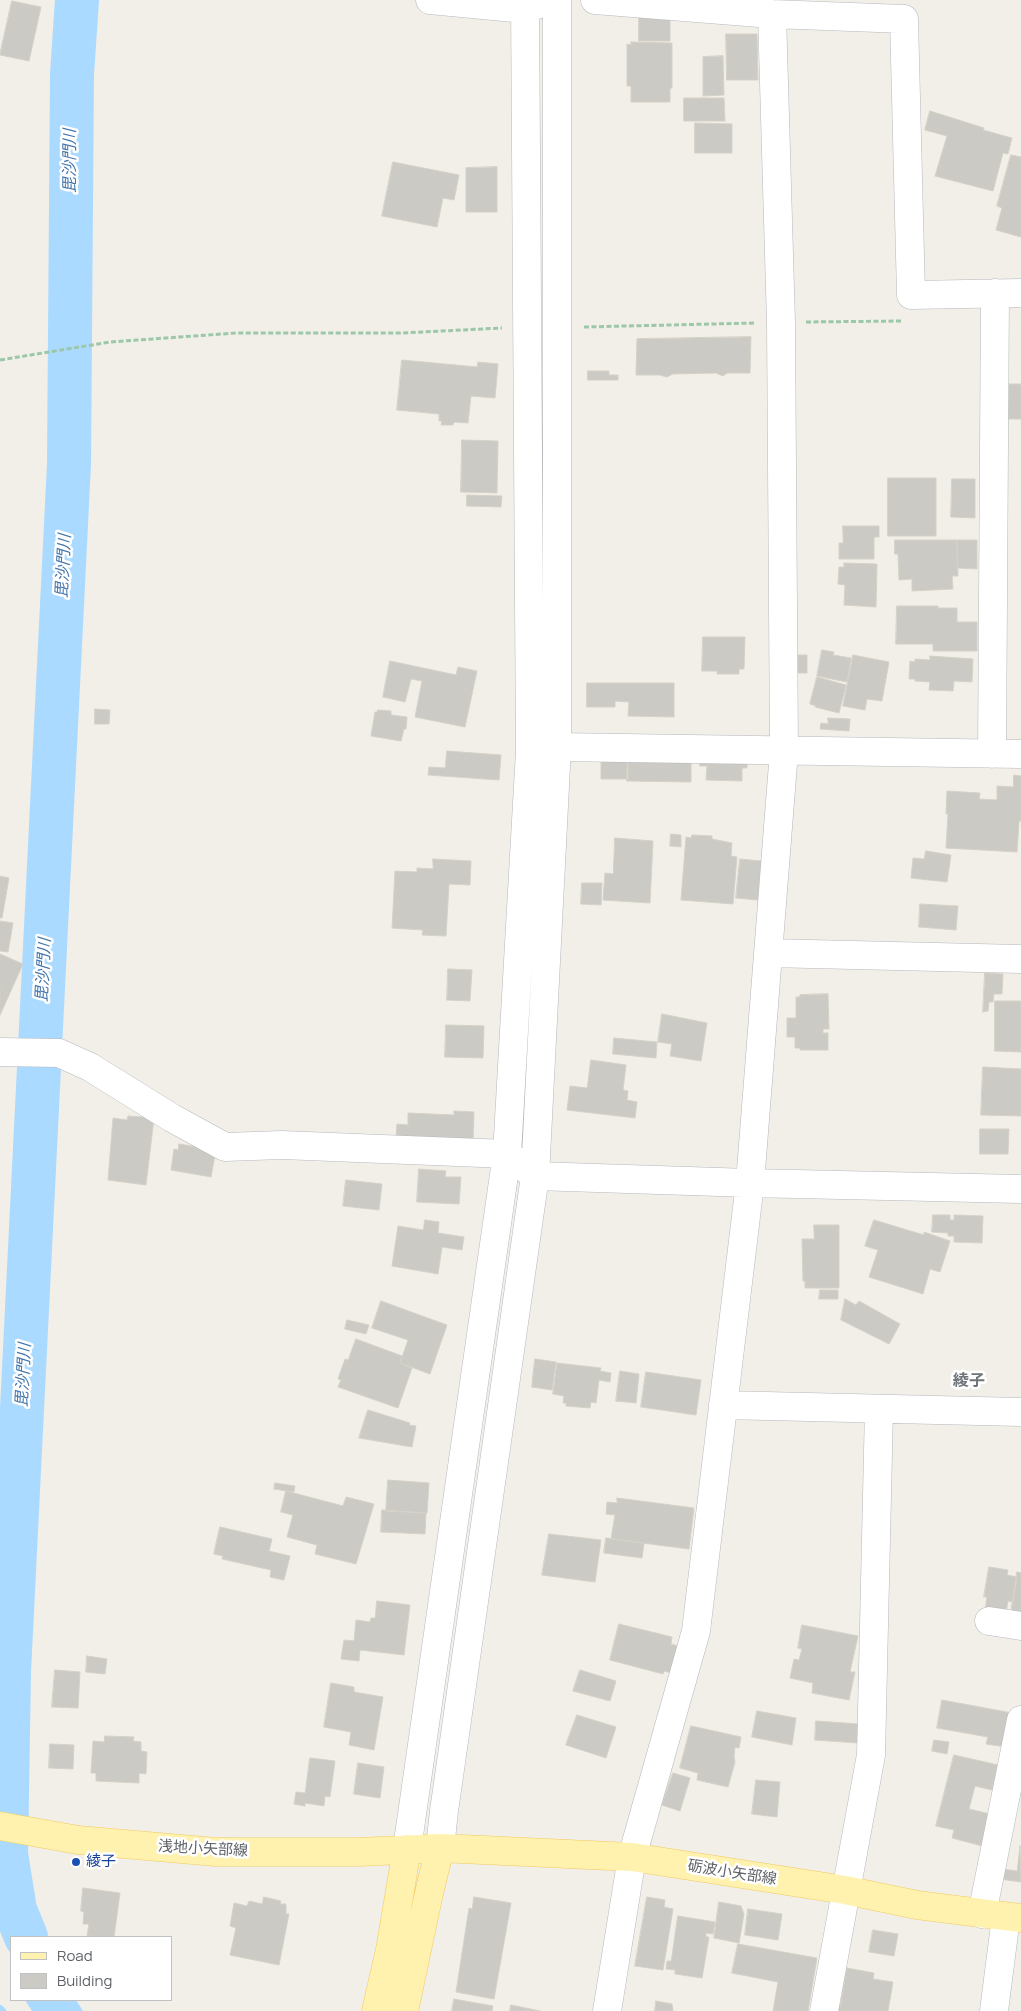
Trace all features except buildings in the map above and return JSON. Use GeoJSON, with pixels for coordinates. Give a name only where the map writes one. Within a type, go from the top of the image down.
{"type":"FeatureCollection","features":[{"type":"Feature","properties":{"kind":"main road","name":"浅地小矢部線"},"geometry":{"type":"LineString","coordinates":[[0,1826],[78,1840],[216,1852],[359,1852],[407,1849]]}},
{"type":"Feature","properties":{"kind":"main road","name":"砺波小矢部線"},"geometry":{"type":"LineString","coordinates":[[407,1849],[440,1848],[632,1857],[845,1890],[917,1905],[1003,1916]]}},
{"type":"Feature","properties":{"kind":"main road"},"geometry":{"type":"LineString","coordinates":[[404,2011],[440,1848]]}},
{"type":"Feature","properties":{"kind":"main road"},"geometry":{"type":"LineString","coordinates":[[376,2011],[390,1950],[407,1849]]}},
{"type":"Feature","properties":{"kind":"street"},"geometry":{"type":"LineString","coordinates":[[407,1849],[507,1154],[530,751],[533,3],[430,0]]}},
{"type":"Feature","properties":{"kind":"street"},"geometry":{"type":"LineString","coordinates":[[440,1848],[534,1176],[557,748],[557,0]]}},
{"type":"Feature","properties":{"kind":"street"},"geometry":{"type":"LineString","coordinates":[[595,0],[772,14],[904,19],[911,295],[1008,293],[992,754]]}},
{"type":"Feature","properties":{"kind":"street"},"geometry":{"type":"LineString","coordinates":[[607,2011],[632,1857],[696,1631],[750,1184],[784,751],[781,323],[772,14]]}},
{"type":"Feature","properties":{"kind":"street"},"geometry":{"type":"LineString","coordinates":[[557,748],[1021,754]]}},
{"type":"Feature","properties":{"kind":"street"},"geometry":{"type":"LineString","coordinates":[[768,953],[1021,959]]}},
{"type":"Feature","properties":{"kind":"street"},"geometry":{"type":"LineString","coordinates":[[0,1052],[59,1053],[90,1067],[172,1118],[225,1147],[282,1145],[507,1154],[534,1176],[750,1184],[1021,1189]]}},
{"type":"Feature","properties":{"kind":"street"},"geometry":{"type":"LineString","coordinates":[[723,1405],[1021,1412]]}},
{"type":"Feature","properties":{"kind":"street"},"geometry":{"type":"LineString","coordinates":[[824,2011],[871,1755],[879,1409]]}},
{"type":"Feature","properties":{"kind":"street"},"geometry":{"type":"LineString","coordinates":[[989,1621],[1021,1626]]}},
{"type":"Feature","properties":{"kind":"street"},"geometry":{"type":"LineString","coordinates":[[994,2011],[1021,1720]]}},
{"type":"Feature","properties":{"kind":"path"},"geometry":{"type":"LineString","coordinates":[[0,360],[110,342]]}},
{"type":"Feature","properties":{"kind":"water"},"geometry":{"type":"Polygon","coordinates":[[[26,2001],[77,2001],[83,2011],[32,2011],[26,2001]]]}},
{"type":"Feature","properties":{"kind":"waterway","name":"毘沙門川"},"geometry":{"type":"LineString","coordinates":[[26,1936],[15,1910],[6,1854],[9,1671],[69,464],[72,74],[77,0]]}},
{"type":"Feature","properties":{"kind":"place","name":"綾子"},"geometry":{"type":"Point","coordinates":[76,1862]}},
{"type":"Feature","properties":{"kind":"district","name":"綾子"},"geometry":{"type":"Point","coordinates":[969,1382]}}]}
